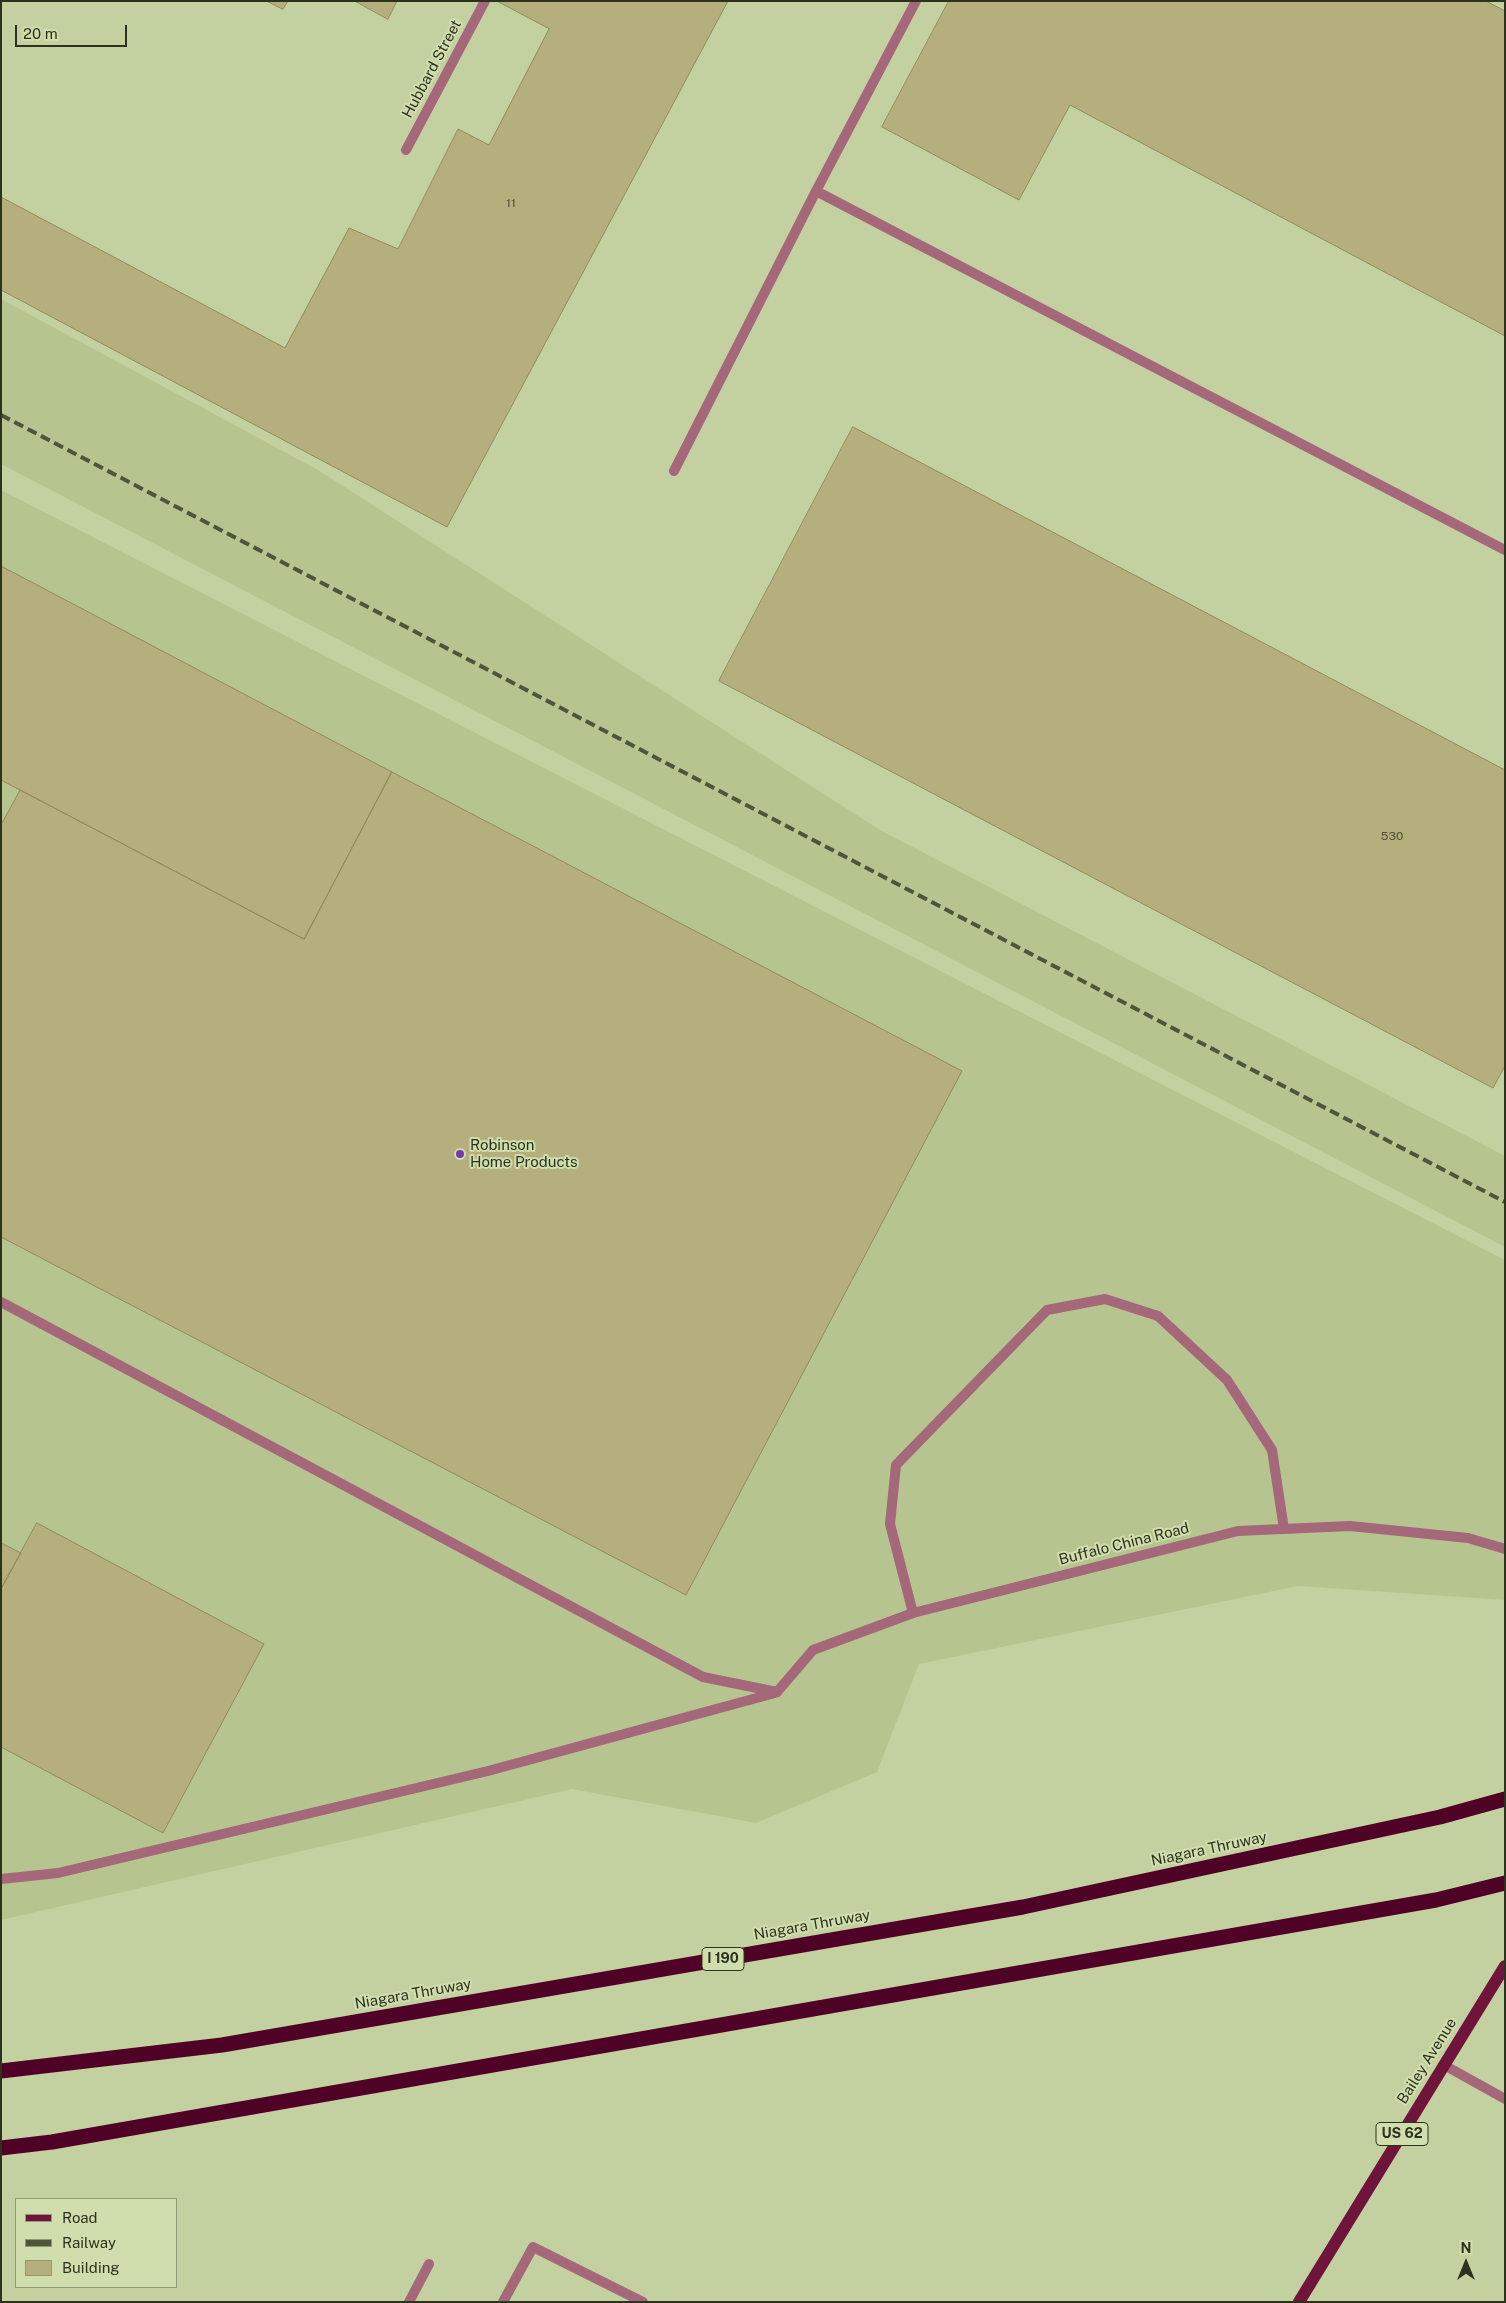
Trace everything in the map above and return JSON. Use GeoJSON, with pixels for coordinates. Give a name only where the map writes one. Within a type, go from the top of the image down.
{"type":"FeatureCollection","features":[{"type":"Feature","properties":{"kind":"highway","name":"Niagara Thruway"},"geometry":{"type":"LineString","coordinates":[[1,2071],[222,2045],[1013,1909],[1440,1816],[1505,1799]]}},
{"type":"Feature","properties":{"kind":"highway"},"geometry":{"type":"LineString","coordinates":[[1,2148],[52,2142],[1436,1900],[1505,1883]]}},
{"type":"Feature","properties":{"kind":"main road","name":"Bailey Avenue"},"geometry":{"type":"LineString","coordinates":[[1299,2302],[1505,1966]]}},
{"type":"Feature","properties":{"kind":"street","name":"Hubbard Street"},"geometry":{"type":"LineString","coordinates":[[406,150],[485,1]]}},
{"type":"Feature","properties":{"kind":"street"},"geometry":{"type":"LineString","coordinates":[[674,471],[816,191],[916,1]]}},
{"type":"Feature","properties":{"kind":"street"},"geometry":{"type":"LineString","coordinates":[[816,191],[1505,550]]}},
{"type":"Feature","properties":{"kind":"street"},"geometry":{"type":"LineString","coordinates":[[913,1612],[890,1524],[896,1465],[1047,1310],[1105,1299],[1158,1316],[1227,1380],[1272,1450],[1284,1529]]}},
{"type":"Feature","properties":{"kind":"street"},"geometry":{"type":"LineString","coordinates":[[1,1302],[703,1677],[777,1692]]}},
{"type":"Feature","properties":{"kind":"street","name":"Buffalo China Road"},"geometry":{"type":"LineString","coordinates":[[777,1692],[813,1650],[913,1612],[1238,1532],[1350,1526],[1468,1538],[1505,1549]]}},
{"type":"Feature","properties":{"kind":"street"},"geometry":{"type":"LineString","coordinates":[[1,1879],[58,1873],[488,1771],[777,1692]]}},
{"type":"Feature","properties":{"kind":"street"},"geometry":{"type":"LineString","coordinates":[[1444,2065],[1505,2099]]}},
{"type":"Feature","properties":{"kind":"street"},"geometry":{"type":"LineString","coordinates":[[503,2302],[533,2247],[643,2302]]}},
{"type":"Feature","properties":{"kind":"street"},"geometry":{"type":"LineString","coordinates":[[409,2302],[429,2264]]}},
{"type":"Feature","properties":{"kind":"shaded area"},"geometry":{"type":"Polygon","coordinates":[[[1,299],[318,470],[880,830],[1505,1156],[1505,1247],[1,464],[1,299]]]}},
{"type":"Feature","properties":{"kind":"shaded area"},"geometry":{"type":"Polygon","coordinates":[[[1,490],[1505,1260],[1505,1600],[1298,1586],[919,1664],[877,1772],[756,1823],[572,1789],[1,1920],[1,490]]]}},
{"type":"Feature","properties":{"kind":"building"},"geometry":{"type":"Polygon","coordinates":[[[267,1],[288,1],[283,9],[267,1]]]}},
{"type":"Feature","properties":{"kind":"building"},"geometry":{"type":"Polygon","coordinates":[[[355,1],[397,1],[388,19],[355,1]]]}},
{"type":"Feature","properties":{"kind":"building"},"geometry":{"type":"Polygon","coordinates":[[[497,1],[728,1],[447,527],[1,290],[1,197],[285,348],[349,228],[398,249],[458,129],[489,145],[549,29],[497,1]]]}},
{"type":"Feature","properties":{"kind":"building"},"geometry":{"type":"Polygon","coordinates":[[[949,1],[1486,1],[1505,11],[1505,336],[1070,105],[1019,200],[882,127],[949,1]]]}},
{"type":"Feature","properties":{"kind":"building"},"geometry":{"type":"Polygon","coordinates":[[[853,427],[1505,770],[1505,1066],[1493,1088],[719,681],[853,427]]]}},
{"type":"Feature","properties":{"kind":"building"},"geometry":{"type":"Polygon","coordinates":[[[1,566],[392,772],[304,939],[1,780],[1,566]]]}},
{"type":"Feature","properties":{"kind":"building","name":"Robinson Home Products"},"geometry":{"type":"Polygon","coordinates":[[[392,772],[962,1071],[686,1595],[1,1237],[1,825],[20,790],[304,939],[392,772]]]}},
{"type":"Feature","properties":{"kind":"building"},"geometry":{"type":"Polygon","coordinates":[[[37,1523],[264,1644],[163,1833],[1,1747],[1,1589],[37,1523]]]}},
{"type":"Feature","properties":{"kind":"building"},"geometry":{"type":"Polygon","coordinates":[[[1,1543],[21,1553],[1,1589],[1,1543]]]}},
{"type":"Feature","properties":{"kind":"railway"},"geometry":{"type":"LineString","coordinates":[[1,415],[1505,1202]]}},
{"type":"Feature","properties":{"kind":"place","name":"Robinson Home Products"},"geometry":{"type":"Point","coordinates":[460,1154]}}]}
